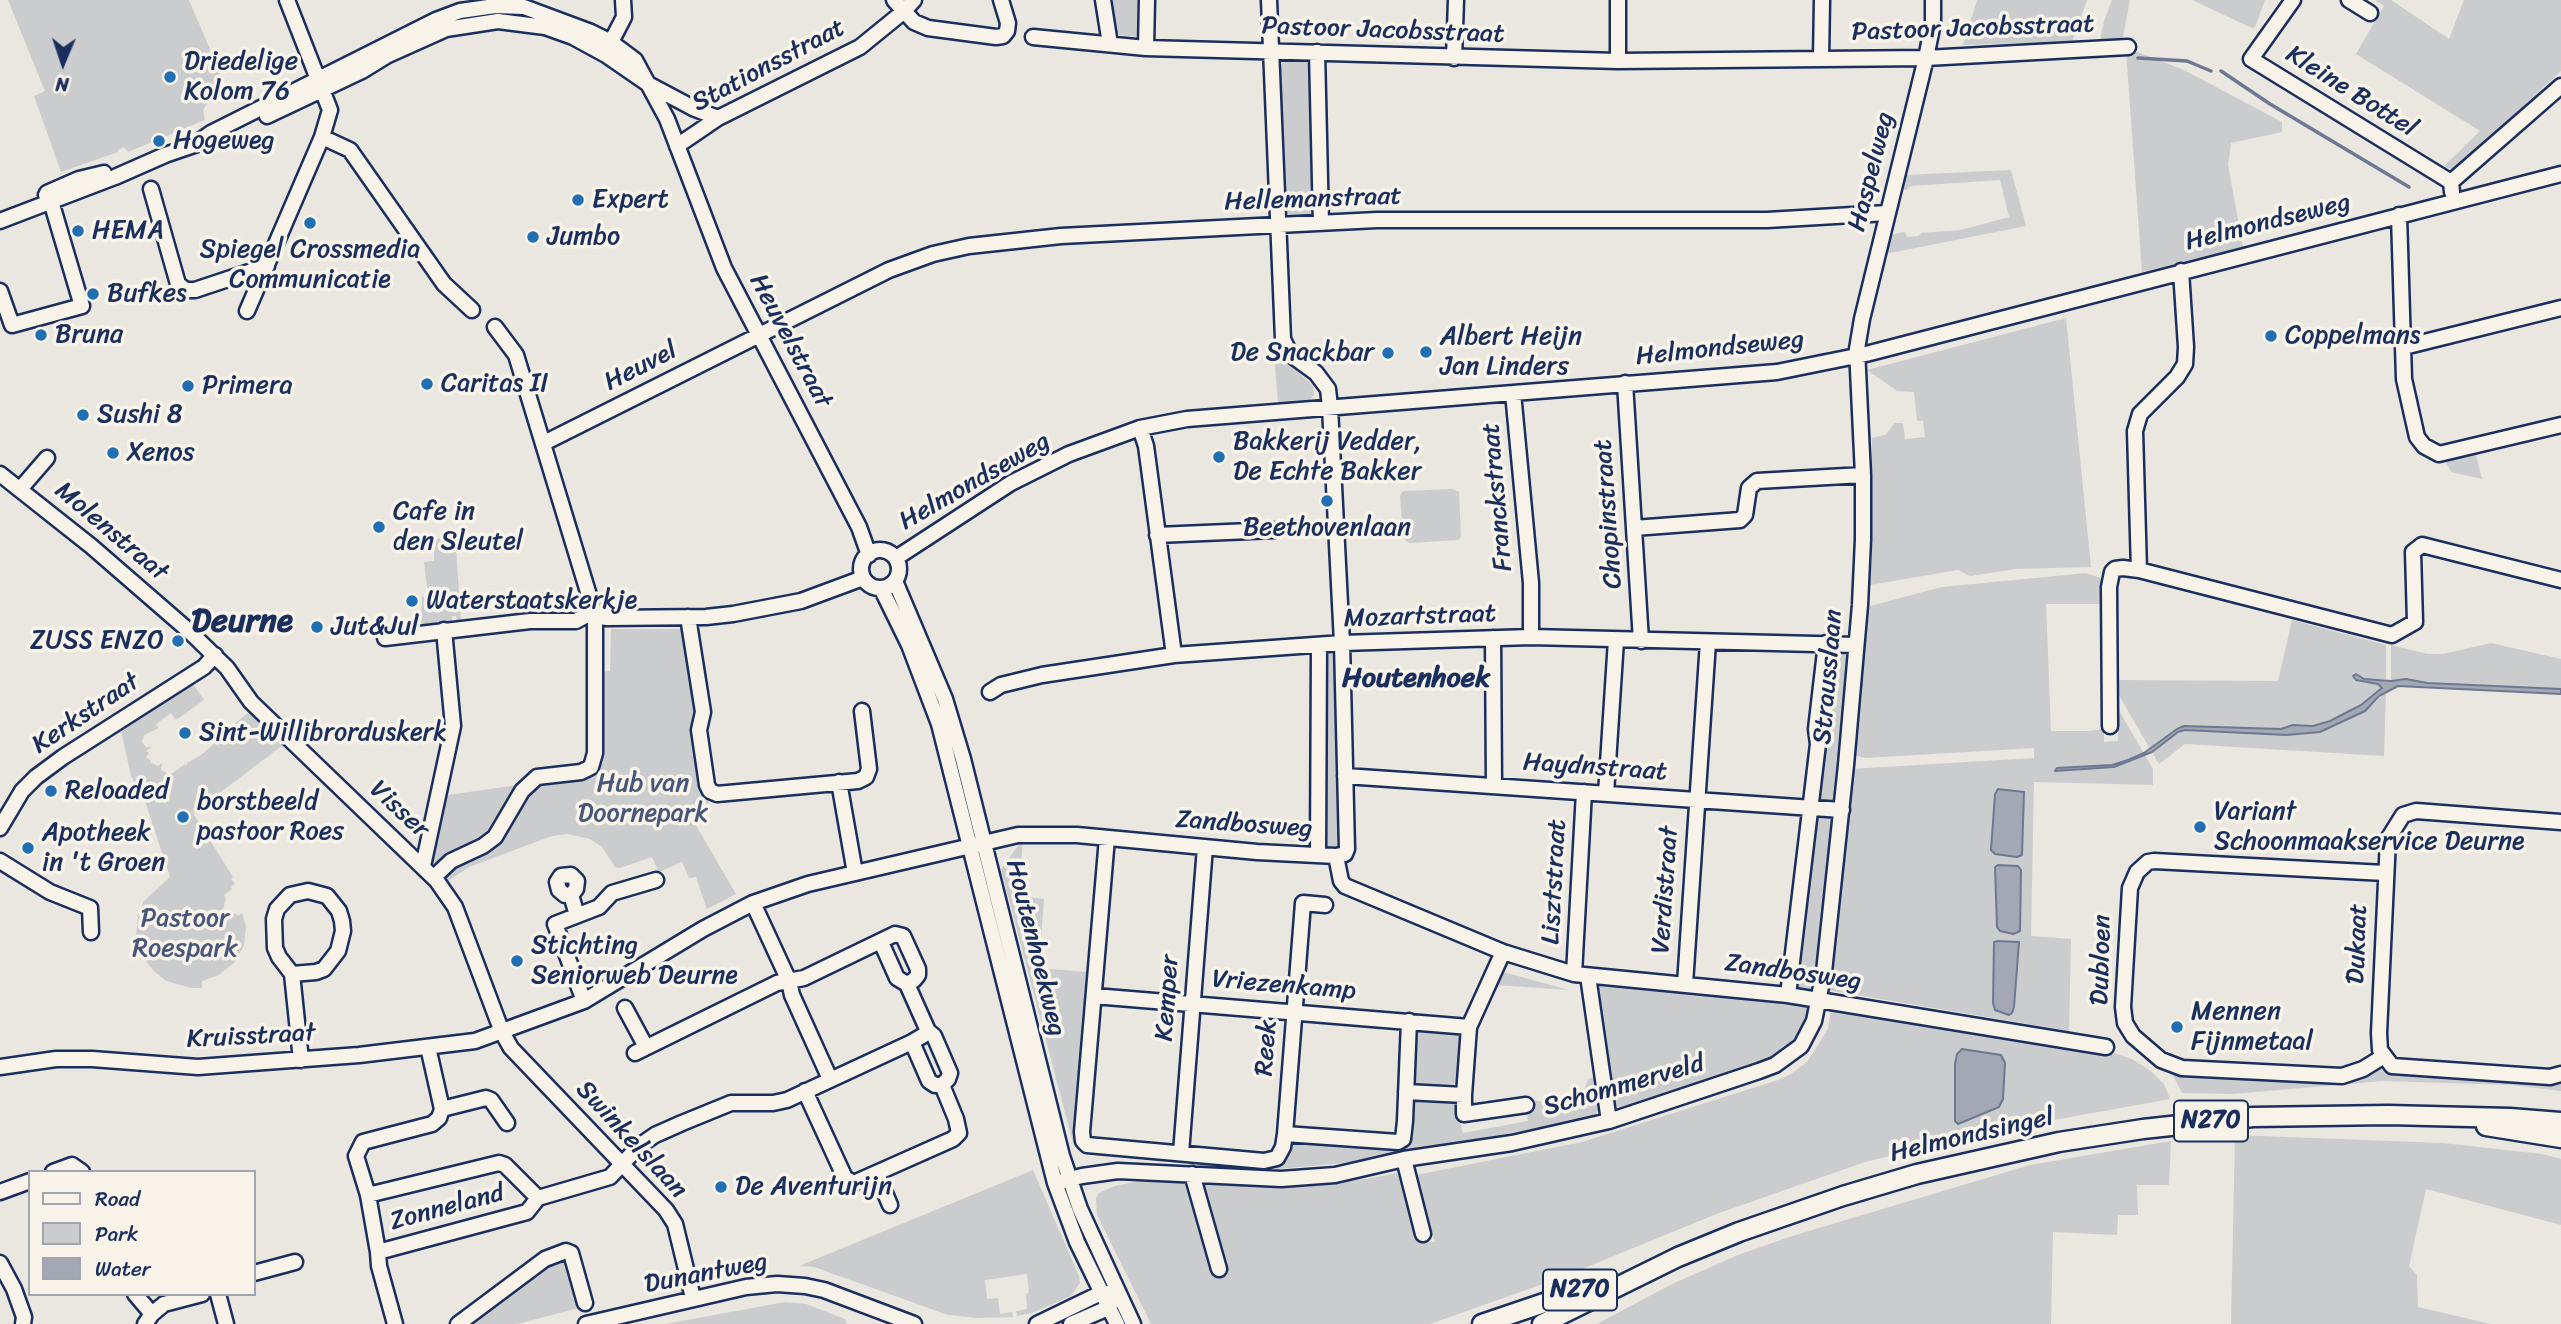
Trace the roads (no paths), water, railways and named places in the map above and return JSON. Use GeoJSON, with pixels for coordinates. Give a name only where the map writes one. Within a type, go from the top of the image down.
{"type":"FeatureCollection","features":[{"type":"Feature","properties":{"kind":"main road","name":"Helmondsingel"},"geometry":{"type":"LineString","coordinates":[[1542,1324],[1678,1257],[1739,1232],[1917,1174],[2059,1142],[2168,1125],[2253,1117],[2323,1115],[2510,1118],[2561,1122]]}},
{"type":"Feature","properties":{"kind":"main road","name":"Helmondsingel"},"geometry":{"type":"LineString","coordinates":[[2441,1118],[2561,1138]]}},
{"type":"Feature","properties":{"kind":"main road","name":"N270"},"geometry":{"type":"LineString","coordinates":[[1482,1324],[1678,1257]]}},
{"type":"Feature","properties":{"kind":"main road","name":"N270"},"geometry":{"type":"LineString","coordinates":[[1568,1324],[1581,1316],[1601,1295]]}},
{"type":"Feature","properties":{"kind":"street"},"geometry":{"type":"LineString","coordinates":[[247,311],[330,110],[287,0]]}},
{"type":"Feature","properties":{"kind":"street"},"geometry":{"type":"LineString","coordinates":[[611,42],[624,17],[623,0]]}},
{"type":"Feature","properties":{"kind":"street"},"geometry":{"type":"LineString","coordinates":[[894,0],[914,22],[928,28],[996,37],[1003,36],[1007,31],[1008,23],[1001,0]]}},
{"type":"Feature","properties":{"kind":"street","name":"Stationsstraat"},"geometry":{"type":"LineString","coordinates":[[677,145],[718,118],[860,47],[914,0]]}},
{"type":"Feature","properties":{"kind":"street"},"geometry":{"type":"LineString","coordinates":[[1103,0],[1110,44]]}},
{"type":"Feature","properties":{"kind":"street"},"geometry":{"type":"LineString","coordinates":[[1146,48],[1147,0]]}},
{"type":"Feature","properties":{"kind":"street"},"geometry":{"type":"LineString","coordinates":[[1269,0],[1283,340],[1290,354],[1316,373],[1328,389],[1330,407],[1342,643],[1345,776],[1346,852],[1343,856],[1336,856]]}},
{"type":"Feature","properties":{"kind":"street"},"geometry":{"type":"LineString","coordinates":[[1454,58],[1456,0]]}},
{"type":"Feature","properties":{"kind":"street"},"geometry":{"type":"LineString","coordinates":[[1618,0],[1618,61]]}},
{"type":"Feature","properties":{"kind":"street","name":"Pastoor Jacobsstraat"},"geometry":{"type":"LineString","coordinates":[[1821,59],[1822,0]]}},
{"type":"Feature","properties":{"kind":"street","name":"Haspelweg"},"geometry":{"type":"LineString","coordinates":[[1858,356],[1862,319],[1926,58],[1933,23],[1933,0]]}},
{"type":"Feature","properties":{"kind":"street","name":"Kleine Bottel"},"geometry":{"type":"LineString","coordinates":[[2293,0],[2251,59],[2451,182]]}},
{"type":"Feature","properties":{"kind":"street"},"geometry":{"type":"LineString","coordinates":[[2349,0],[2370,13]]}},
{"type":"Feature","properties":{"kind":"street"},"geometry":{"type":"LineString","coordinates":[[0,221],[48,198],[79,179],[149,161],[198,142],[211,133],[320,86],[436,20],[475,4]]}},
{"type":"Feature","properties":{"kind":"street","name":"Heuvelstraat"},"geometry":{"type":"LineString","coordinates":[[475,4],[524,7],[591,32],[611,42],[635,60],[667,119],[724,268],[859,527],[869,555]]}},
{"type":"Feature","properties":{"kind":"street"},"geometry":{"type":"LineString","coordinates":[[461,12],[498,21],[545,27],[573,37],[598,50],[648,84],[718,118]]}},
{"type":"Feature","properties":{"kind":"street","name":"Pastoor Jacobsstraat"},"geometry":{"type":"LineString","coordinates":[[1033,37],[1146,48],[1618,61],[1926,58],[2128,47]]}},
{"type":"Feature","properties":{"kind":"street"},"geometry":{"type":"LineString","coordinates":[[1317,52],[1321,223]]}},
{"type":"Feature","properties":{"kind":"street"},"geometry":{"type":"LineString","coordinates":[[2455,201],[2451,182],[2561,86]]}},
{"type":"Feature","properties":{"kind":"street"},"geometry":{"type":"LineString","coordinates":[[321,137],[349,150],[444,284],[472,310]]}},
{"type":"Feature","properties":{"kind":"street","name":"Helmondseweg"},"geometry":{"type":"LineString","coordinates":[[896,558],[1011,483],[1069,454],[1140,429],[1187,419],[1777,372],[1858,356],[2561,174]]}},
{"type":"Feature","properties":{"kind":"street"},"geometry":{"type":"LineString","coordinates":[[151,189],[178,284],[186,290],[195,290],[267,267]]}},
{"type":"Feature","properties":{"kind":"street"},"geometry":{"type":"LineString","coordinates":[[0,212],[48,198]]}},
{"type":"Feature","properties":{"kind":"street"},"geometry":{"type":"LineString","coordinates":[[0,291],[12,325],[82,306],[48,198]]}},
{"type":"Feature","properties":{"kind":"street","name":"Hellemanstraat"},"geometry":{"type":"LineString","coordinates":[[760,334],[889,270],[933,254],[969,246],[1061,236],[1377,220],[1767,220],[1887,214]]}},
{"type":"Feature","properties":{"kind":"street"},"geometry":{"type":"LineString","coordinates":[[2399,215],[2404,379],[2417,437],[2424,446],[2439,454],[2561,425]]}},
{"type":"Feature","properties":{"kind":"street"},"geometry":{"type":"LineString","coordinates":[[2139,570],[2135,430],[2140,414],[2177,377],[2185,364],[2181,271]]}},
{"type":"Feature","properties":{"kind":"street"},"geometry":{"type":"LineString","coordinates":[[2404,347],[2561,308]]}},
{"type":"Feature","properties":{"kind":"street"},"geometry":{"type":"LineString","coordinates":[[428,872],[483,846],[495,836],[522,791],[537,777],[581,772],[591,767],[595,753],[595,615],[516,355],[495,327]]}},
{"type":"Feature","properties":{"kind":"street","name":"Heuvel"},"geometry":{"type":"LineString","coordinates":[[544,443],[760,334]]}},
{"type":"Feature","properties":{"kind":"street","name":"Strausslaan"},"geometry":{"type":"LineString","coordinates":[[1819,1000],[1842,810],[1863,539],[1858,356]]}},
{"type":"Feature","properties":{"kind":"street","name":"Chopinstraat"},"geometry":{"type":"LineString","coordinates":[[1625,383],[1642,641]]}},
{"type":"Feature","properties":{"kind":"street","name":"Franckstraat"},"geometry":{"type":"LineString","coordinates":[[1513,393],[1531,583],[1531,638]]}},
{"type":"Feature","properties":{"kind":"street"},"geometry":{"type":"LineString","coordinates":[[1140,429],[1146,446],[1174,655]]}},
{"type":"Feature","properties":{"kind":"street"},"geometry":{"type":"LineString","coordinates":[[21,488],[47,457]]}},
{"type":"Feature","properties":{"kind":"street","name":"Molenstraat"},"geometry":{"type":"LineString","coordinates":[[0,474],[21,488],[215,655]]}},
{"type":"Feature","properties":{"kind":"street"},"geometry":{"type":"LineString","coordinates":[[1634,528],[1740,520],[1745,514],[1749,488],[1758,481],[1863,475]]}},
{"type":"Feature","properties":{"kind":"street"},"geometry":{"type":"LineString","coordinates":[[1157,534],[1274,530]]}},
{"type":"Feature","properties":{"kind":"street"},"geometry":{"type":"LineString","coordinates":[[2110,726],[2109,587],[2112,572],[2123,568],[2388,635],[2415,622],[2413,552],[2422,545],[2561,580]]}},
{"type":"Feature","properties":{"kind":"street"},"geometry":{"type":"LineString","coordinates":[[880,550],[896,558],[899,574],[888,585],[870,585],[863,578],[861,568],[864,559],[869,555],[880,550]]}},
{"type":"Feature","properties":{"kind":"street"},"geometry":{"type":"LineString","coordinates":[[385,638],[530,621],[576,621],[587,615],[607,618],[720,616],[801,601],[863,578]]}},
{"type":"Feature","properties":{"kind":"street","name":"Houtenhoekweg"},"geometry":{"type":"LineString","coordinates":[[888,585],[945,699],[963,759],[1070,1178],[1080,1209],[1133,1324]]}},
{"type":"Feature","properties":{"kind":"street","name":"Houtenhoekweg"},"geometry":{"type":"LineString","coordinates":[[888,585],[939,724],[1055,1183],[1077,1242],[1117,1324]]}},
{"type":"Feature","properties":{"kind":"street"},"geometry":{"type":"LineString","coordinates":[[688,617],[703,712],[699,730],[710,791],[718,794],[858,781],[866,777],[869,769],[862,711]]}},
{"type":"Feature","properties":{"kind":"street"},"geometry":{"type":"LineString","coordinates":[[428,872],[453,726],[444,630]]}},
{"type":"Feature","properties":{"kind":"street"},"geometry":{"type":"LineString","coordinates":[[1493,638],[1494,786]]}},
{"type":"Feature","properties":{"kind":"street","name":"Mozartstraat"},"geometry":{"type":"LineString","coordinates":[[990,692],[1002,685],[1042,676],[1174,655],[1342,643],[1531,638],[1856,645]]}},
{"type":"Feature","properties":{"kind":"street"},"geometry":{"type":"LineString","coordinates":[[1605,794],[1616,640]]}},
{"type":"Feature","properties":{"kind":"street","name":"Verdistraat"},"geometry":{"type":"LineString","coordinates":[[1685,984],[1708,642]]}},
{"type":"Feature","properties":{"kind":"street","name":"Strausslaan"},"geometry":{"type":"LineString","coordinates":[[1788,995],[1811,807],[1826,643]]}},
{"type":"Feature","properties":{"kind":"street"},"geometry":{"type":"LineString","coordinates":[[1318,855],[1319,646]]}},
{"type":"Feature","properties":{"kind":"street","name":"Visser"},"geometry":{"type":"LineString","coordinates":[[215,655],[251,702],[428,872],[455,907],[502,1032]]}},
{"type":"Feature","properties":{"kind":"street","name":"Kerkstraat"},"geometry":{"type":"LineString","coordinates":[[0,828],[22,791],[36,777],[204,667],[215,655]]}},
{"type":"Feature","properties":{"kind":"street","name":"Haydnstraat"},"geometry":{"type":"LineString","coordinates":[[1345,776],[1842,810]]}},
{"type":"Feature","properties":{"kind":"street"},"geometry":{"type":"LineString","coordinates":[[839,782],[855,873]]}},
{"type":"Feature","properties":{"kind":"street","name":"Lisztstraat"},"geometry":{"type":"LineString","coordinates":[[1584,792],[1581,975],[1609,1121]]}},
{"type":"Feature","properties":{"kind":"street","name":"Dukaat"},"geometry":{"type":"LineString","coordinates":[[2384,1056],[2380,1050],[2379,1033],[2385,873],[2388,839],[2394,826],[2409,812],[2561,822]]}},
{"type":"Feature","properties":{"kind":"street","name":"Zandbosweg"},"geometry":{"type":"LineString","coordinates":[[502,1032],[584,1001],[703,929],[752,903],[808,884],[968,845],[1018,835],[1039,834],[1336,856],[1341,881],[1345,886],[1503,952],[1581,975],[1788,995],[2106,1047]]}},
{"type":"Feature","properties":{"kind":"street"},"geometry":{"type":"LineString","coordinates":[[1107,838],[1082,1137],[1091,1146],[1272,1161],[1280,1154],[1285,1134],[1398,1142],[1403,1139],[1405,1121],[1409,1021]]}},
{"type":"Feature","properties":{"kind":"street","name":"Kemper"},"geometry":{"type":"LineString","coordinates":[[1181,1153],[1205,847]]}},
{"type":"Feature","properties":{"kind":"street"},"geometry":{"type":"LineString","coordinates":[[0,861],[50,892],[90,908],[91,932]]}},
{"type":"Feature","properties":{"kind":"street","name":"Dubloen"},"geometry":{"type":"LineString","coordinates":[[2384,1056],[2363,1069],[2342,1076],[2182,1068],[2161,1060],[2133,1036],[2125,1023],[2123,1007],[2130,888],[2137,872],[2148,862],[2385,873]]}},
{"type":"Feature","properties":{"kind":"street"},"geometry":{"type":"LineString","coordinates":[[584,1001],[555,924],[599,906],[612,893],[656,880]]}},
{"type":"Feature","properties":{"kind":"street"},"geometry":{"type":"LineString","coordinates":[[292,974],[324,969],[338,951],[343,931],[342,921],[339,911],[327,896],[308,891],[284,900],[277,909],[273,930],[279,957],[292,974],[301,1059]]}},
{"type":"Feature","properties":{"kind":"street"},"geometry":{"type":"LineString","coordinates":[[571,895],[577,915]]}},
{"type":"Feature","properties":{"kind":"street"},"geometry":{"type":"LineString","coordinates":[[752,903],[789,981],[792,995],[830,1079]]}},
{"type":"Feature","properties":{"kind":"street","name":"Reek"},"geometry":{"type":"LineString","coordinates":[[1285,1134],[1303,903],[1325,905]]}},
{"type":"Feature","properties":{"kind":"street"},"geometry":{"type":"LineString","coordinates":[[625,1008],[640,1050],[777,983],[804,978],[900,934],[918,969],[918,975],[907,984]]}},
{"type":"Feature","properties":{"kind":"street"},"geometry":{"type":"LineString","coordinates":[[881,942],[897,978],[907,984],[950,1073],[942,1086]]}},
{"type":"Feature","properties":{"kind":"street"},"geometry":{"type":"LineString","coordinates":[[1406,1092],[1464,1095],[1469,1027],[1503,952]]}},
{"type":"Feature","properties":{"kind":"street","name":"Vriezenkamp"},"geometry":{"type":"LineString","coordinates":[[1094,996],[1469,1027]]}},
{"type":"Feature","properties":{"kind":"street","name":"Schommerveld"},"geometry":{"type":"LineString","coordinates":[[1055,1183],[1070,1178],[1118,1171],[1281,1178],[1335,1175],[1404,1159],[1512,1143],[1609,1121],[1775,1065],[1801,1046],[1814,1021],[1819,1000]]}},
{"type":"Feature","properties":{"kind":"street","name":"Zonneland"},"geometry":{"type":"LineString","coordinates":[[507,1123],[491,1100],[486,1098],[442,1110],[439,1118],[432,1124],[363,1142],[356,1156],[368,1195],[378,1252],[527,1212],[538,1198],[610,1177],[639,1146],[655,1135],[731,1102],[773,1103],[787,1100],[912,1042],[928,1031]]}},
{"type":"Feature","properties":{"kind":"street","name":"Kruisstraat"},"geometry":{"type":"LineString","coordinates":[[0,1067],[56,1059],[92,1059],[198,1067],[359,1055],[475,1041],[502,1032]]}},
{"type":"Feature","properties":{"kind":"street","name":"Swinkelslaan"},"geometry":{"type":"LineString","coordinates":[[502,1032],[512,1048],[666,1210],[675,1224],[693,1298]]}},
{"type":"Feature","properties":{"kind":"street"},"geometry":{"type":"LineString","coordinates":[[912,1042],[929,1081],[942,1086]]}},
{"type":"Feature","properties":{"kind":"street"},"geometry":{"type":"LineString","coordinates":[[428,1046],[442,1110]]}},
{"type":"Feature","properties":{"kind":"street"},"geometry":{"type":"LineString","coordinates":[[2384,1056],[2392,1066],[2550,1077],[2561,1074]]}},
{"type":"Feature","properties":{"kind":"street"},"geometry":{"type":"LineString","coordinates":[[805,1091],[845,1178],[854,1183],[953,1139],[959,1133],[942,1086]]}},
{"type":"Feature","properties":{"kind":"street","name":"Schommerveld"},"geometry":{"type":"LineString","coordinates":[[1464,1095],[1464,1115],[1526,1105]]}},
{"type":"Feature","properties":{"kind":"street"},"geometry":{"type":"LineString","coordinates":[[1404,1159],[1423,1234]]}},
{"type":"Feature","properties":{"kind":"street","name":"Zonneland"},"geometry":{"type":"LineString","coordinates":[[368,1195],[499,1163],[505,1165],[538,1198]]}},
{"type":"Feature","properties":{"kind":"street"},"geometry":{"type":"LineString","coordinates":[[58,1170],[72,1165],[79,1170]]}},
{"type":"Feature","properties":{"kind":"street"},"geometry":{"type":"LineString","coordinates":[[877,1174],[890,1205]]}},
{"type":"Feature","properties":{"kind":"street"},"geometry":{"type":"LineString","coordinates":[[1192,1174],[1219,1269]]}},
{"type":"Feature","properties":{"kind":"street"},"geometry":{"type":"LineString","coordinates":[[0,1192],[28,1182]]}},
{"type":"Feature","properties":{"kind":"street"},"geometry":{"type":"LineString","coordinates":[[458,1324],[545,1259],[566,1251],[571,1252],[584,1303]]}},
{"type":"Feature","properties":{"kind":"street"},"geometry":{"type":"LineString","coordinates":[[378,1252],[379,1266],[395,1324]]}},
{"type":"Feature","properties":{"kind":"street"},"geometry":{"type":"LineString","coordinates":[[256,1272],[295,1262]]}},
{"type":"Feature","properties":{"kind":"street"},"geometry":{"type":"LineString","coordinates":[[0,1263],[21,1308],[23,1324]]}},
{"type":"Feature","properties":{"kind":"street","name":"Dunantweg"},"geometry":{"type":"LineString","coordinates":[[586,1324],[746,1287],[791,1284],[824,1290],[880,1320],[914,1324]]}},
{"type":"Feature","properties":{"kind":"street"},"geometry":{"type":"LineString","coordinates":[[1037,1324],[1101,1293],[1119,1293]]}},
{"type":"Feature","properties":{"kind":"street"},"geometry":{"type":"LineString","coordinates":[[1071,1324],[1108,1308],[1119,1293]]}},
{"type":"Feature","properties":{"kind":"street"},"geometry":{"type":"LineString","coordinates":[[136,1296],[149,1319],[164,1304],[194,1296]]}},
{"type":"Feature","properties":{"kind":"street"},"geometry":{"type":"LineString","coordinates":[[219,1296],[226,1324]]}},
{"type":"Feature","properties":{"kind":"water"},"geometry":{"type":"Polygon","coordinates":[[[2356,674],[2364,679],[2391,681],[2406,679],[2427,683],[2561,689],[2561,694],[2398,686],[2379,696],[2365,711],[2320,732],[2286,735],[2185,730],[2178,732],[2152,752],[2114,767],[2055,771],[2057,768],[2112,765],[2128,760],[2144,753],[2184,726],[2281,729],[2293,725],[2313,726],[2330,721],[2361,705],[2382,688],[2378,684],[2356,680],[2353,676],[2356,674]]]}},
{"type":"Feature","properties":{"kind":"water"},"geometry":{"type":"Polygon","coordinates":[[[1998,789],[2024,792],[2022,855],[2017,857],[1995,854],[1991,850],[1995,794],[1998,789]]]}},
{"type":"Feature","properties":{"kind":"water"},"geometry":{"type":"Polygon","coordinates":[[[2018,866],[2021,870],[2020,931],[2013,934],[2000,931],[1997,927],[1995,867],[2018,866]]]}},
{"type":"Feature","properties":{"kind":"water"},"geometry":{"type":"Polygon","coordinates":[[[1994,942],[2019,942],[2014,1007],[2009,1015],[1995,1010],[1993,1003],[1994,942]]]}},
{"type":"Feature","properties":{"kind":"water"},"geometry":{"type":"Polygon","coordinates":[[[1962,1049],[2001,1055],[2005,1063],[2003,1099],[1999,1107],[1958,1124],[1955,1121],[1955,1064],[1957,1054],[1962,1049]]]}},
{"type":"Feature","properties":{"kind":"waterway"},"geometry":{"type":"LineString","coordinates":[[2138,58],[2187,61],[2211,71]]}},
{"type":"Feature","properties":{"kind":"waterway"},"geometry":{"type":"LineString","coordinates":[[2221,71],[2270,104],[2409,187]]}},
{"type":"Feature","properties":{"kind":"place","name":"Driedelige Kolom 76"},"geometry":{"type":"Point","coordinates":[170,77]}},
{"type":"Feature","properties":{"kind":"place","name":"Hogeweg"},"geometry":{"type":"Point","coordinates":[159,141]}},
{"type":"Feature","properties":{"kind":"place","name":"Expert"},"geometry":{"type":"Point","coordinates":[578,200]}},
{"type":"Feature","properties":{"kind":"place","name":"Spiegel Crossmedia Communicatie"},"geometry":{"type":"Point","coordinates":[310,223]}},
{"type":"Feature","properties":{"kind":"place","name":"HEMA"},"geometry":{"type":"Point","coordinates":[78,231]}},
{"type":"Feature","properties":{"kind":"place","name":"Jumbo"},"geometry":{"type":"Point","coordinates":[533,237]}},
{"type":"Feature","properties":{"kind":"place","name":"Bufkes"},"geometry":{"type":"Point","coordinates":[93,294]}},
{"type":"Feature","properties":{"kind":"place","name":"Bruna"},"geometry":{"type":"Point","coordinates":[41,335]}},
{"type":"Feature","properties":{"kind":"place","name":"Coppelmans"},"geometry":{"type":"Point","coordinates":[2271,336]}},
{"type":"Feature","properties":{"kind":"place","name":"Albert Heijn Jan Linders"},"geometry":{"type":"Point","coordinates":[1426,352]}},
{"type":"Feature","properties":{"kind":"place","name":"De Snackbar"},"geometry":{"type":"Point","coordinates":[1388,353]}},
{"type":"Feature","properties":{"kind":"place","name":"Caritas II"},"geometry":{"type":"Point","coordinates":[427,384]}},
{"type":"Feature","properties":{"kind":"place","name":"Primera"},"geometry":{"type":"Point","coordinates":[188,386]}},
{"type":"Feature","properties":{"kind":"place","name":"Sushi 8"},"geometry":{"type":"Point","coordinates":[83,415]}},
{"type":"Feature","properties":{"kind":"place","name":"Xenos"},"geometry":{"type":"Point","coordinates":[113,453]}},
{"type":"Feature","properties":{"kind":"place","name":"Bakkerij Vedder, De Echte Bakker"},"geometry":{"type":"Point","coordinates":[1219,457]}},
{"type":"Feature","properties":{"kind":"place","name":"Beethovenlaan"},"geometry":{"type":"Point","coordinates":[1327,501]}},
{"type":"Feature","properties":{"kind":"place","name":"Cafe in den Sleutel"},"geometry":{"type":"Point","coordinates":[379,527]}},
{"type":"Feature","properties":{"kind":"place","name":"Waterstaatskerkje"},"geometry":{"type":"Point","coordinates":[412,601]}},
{"type":"Feature","properties":{"kind":"place","name":"Jut&Jul"},"geometry":{"type":"Point","coordinates":[317,627]}},
{"type":"Feature","properties":{"kind":"place","name":"ZUSS ENZO"},"geometry":{"type":"Point","coordinates":[178,641]}},
{"type":"Feature","properties":{"kind":"place","name":"Sint-Willibrorduskerk"},"geometry":{"type":"Point","coordinates":[185,733]}},
{"type":"Feature","properties":{"kind":"place","name":"Reloaded"},"geometry":{"type":"Point","coordinates":[51,791]}},
{"type":"Feature","properties":{"kind":"place","name":"borstbeeld pastoor Roes"},"geometry":{"type":"Point","coordinates":[183,817]}},
{"type":"Feature","properties":{"kind":"place","name":"Variant Schoonmaakservice Deurne"},"geometry":{"type":"Point","coordinates":[2200,827]}},
{"type":"Feature","properties":{"kind":"place","name":"Apotheek in 't Groen"},"geometry":{"type":"Point","coordinates":[28,848]}},
{"type":"Feature","properties":{"kind":"place","name":"Stichting Seniorweb Deurne"},"geometry":{"type":"Point","coordinates":[517,961]}},
{"type":"Feature","properties":{"kind":"place","name":"Mennen Fijnmetaal"},"geometry":{"type":"Point","coordinates":[2177,1027]}},
{"type":"Feature","properties":{"kind":"place","name":"De Aventurijn"},"geometry":{"type":"Point","coordinates":[721,1187]}},
{"type":"Feature","properties":{"kind":"district","name":"Deurne"},"geometry":{"type":"Point","coordinates":[242,623]}},
{"type":"Feature","properties":{"kind":"district","name":"Houtenhoek"},"geometry":{"type":"Point","coordinates":[1416,679]}},
{"type":"Feature","properties":{"kind":"park label","name":"Hub van Doornepark"},"geometry":{"type":"Point","coordinates":[643,799]}},
{"type":"Feature","properties":{"kind":"park label","name":"Pastoor Roespark"},"geometry":{"type":"Point","coordinates":[185,934]}}]}
